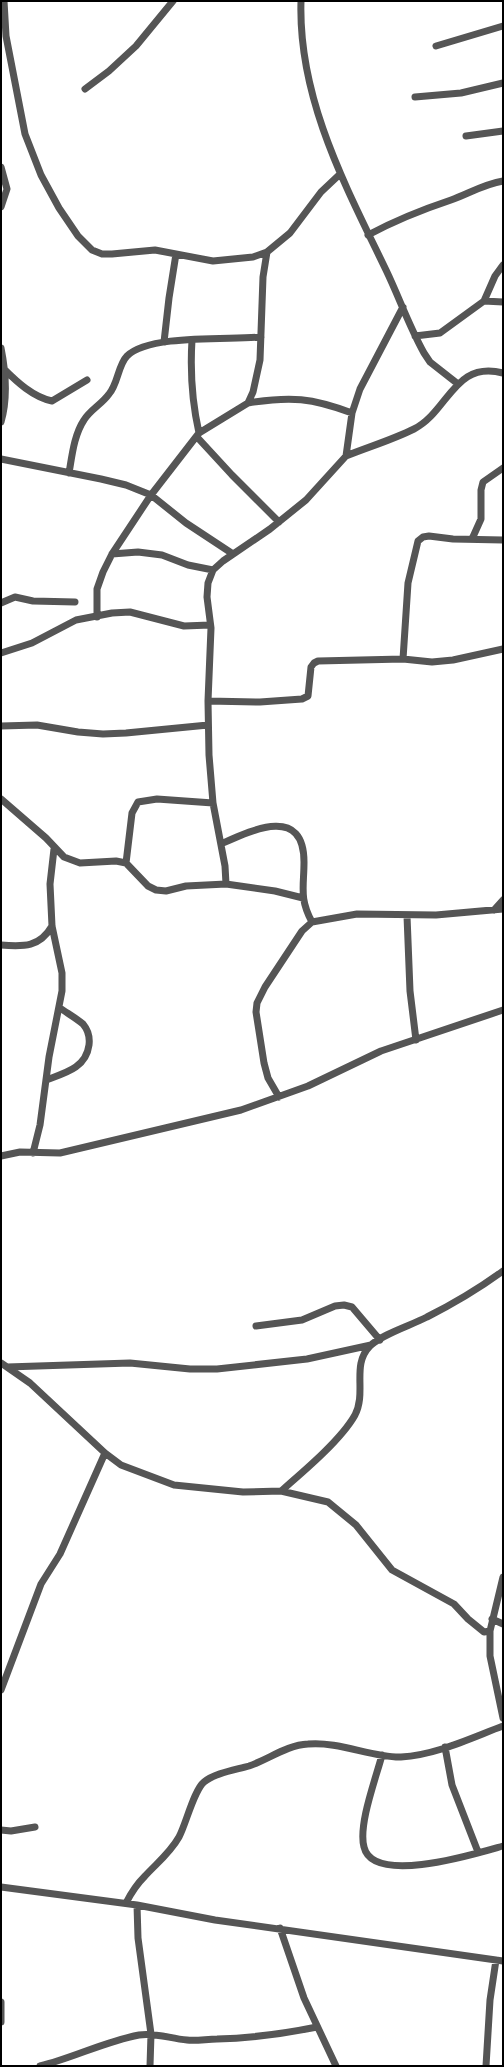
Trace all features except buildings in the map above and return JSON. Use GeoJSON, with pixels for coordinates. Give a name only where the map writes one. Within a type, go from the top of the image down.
{"type":"FeatureCollection","features":[{"type":"Feature","properties":{"kind":"street"},"geometry":{"type":"LineString","coordinates":[[4,1],[6,36],[25,134],[46,185],[78,236],[92,250],[102,254],[147,250],[212,261],[253,257],[267,252],[299,223],[321,192],[339,175]]}},
{"type":"Feature","properties":{"kind":"street"},"geometry":{"type":"LineString","coordinates":[[85,88],[109,71],[136,46],[174,1]]}},
{"type":"Feature","properties":{"kind":"street"},"geometry":{"type":"LineString","coordinates":[[301,1],[300,18],[306,70],[323,130],[339,175],[403,307],[415,336],[430,362],[458,384]]}},
{"type":"Feature","properties":{"kind":"street"},"geometry":{"type":"LineString","coordinates":[[436,46],[503,26]]}},
{"type":"Feature","properties":{"kind":"street"},"geometry":{"type":"LineString","coordinates":[[415,97],[461,93],[503,83]]}},
{"type":"Feature","properties":{"kind":"street"},"geometry":{"type":"LineString","coordinates":[[466,136],[503,131]]}},
{"type":"Feature","properties":{"kind":"street"},"geometry":{"type":"LineString","coordinates":[[1,167],[7,190],[1,207]]}},
{"type":"Feature","properties":{"kind":"street"},"geometry":{"type":"LineString","coordinates":[[368,235],[408,215],[452,200],[486,185],[503,181]]}},
{"type":"Feature","properties":{"kind":"street"},"geometry":{"type":"LineString","coordinates":[[248,403],[253,392],[260,360],[262,277],[267,252]]}},
{"type":"Feature","properties":{"kind":"street"},"geometry":{"type":"LineString","coordinates":[[164,342],[176,254]]}},
{"type":"Feature","properties":{"kind":"street"},"geometry":{"type":"LineString","coordinates":[[415,336],[440,333],[484,301],[495,276],[503,266]]}},
{"type":"Feature","properties":{"kind":"street"},"geometry":{"type":"LineString","coordinates":[[484,301],[503,302]]}},
{"type":"Feature","properties":{"kind":"street"},"geometry":{"type":"LineString","coordinates":[[346,456],[352,413],[360,389],[403,307]]}},
{"type":"Feature","properties":{"kind":"street"},"geometry":{"type":"LineString","coordinates":[[69,473],[73,449],[84,420],[114,388],[126,357],[132,352],[164,342],[261,337]]}},
{"type":"Feature","properties":{"kind":"street"},"geometry":{"type":"LineString","coordinates":[[192,340],[190,362],[192,401],[198,435],[232,475],[279,522]]}},
{"type":"Feature","properties":{"kind":"street"},"geometry":{"type":"LineString","coordinates":[[1,348],[4,370],[1,422]]}},
{"type":"Feature","properties":{"kind":"street"},"geometry":{"type":"LineString","coordinates":[[4,370],[28,389],[52,401],[87,380]]}},
{"type":"Feature","properties":{"kind":"street"},"geometry":{"type":"LineString","coordinates":[[226,884],[214,804],[208,725],[210,625],[208,590],[214,570],[233,554],[279,522],[306,500],[346,456],[415,428],[432,415],[458,384],[473,373],[483,370],[503,373]]}},
{"type":"Feature","properties":{"kind":"street"},"geometry":{"type":"LineString","coordinates":[[97,617],[97,589],[112,554],[151,495],[198,435],[248,403],[303,398],[328,404],[352,413]]}},
{"type":"Feature","properties":{"kind":"street"},"geometry":{"type":"LineString","coordinates":[[1,459],[126,485],[151,495],[186,523],[233,554]]}},
{"type":"Feature","properties":{"kind":"street"},"geometry":{"type":"LineString","coordinates":[[472,540],[481,519],[481,490],[483,482],[503,468]]}},
{"type":"Feature","properties":{"kind":"street"},"geometry":{"type":"LineString","coordinates":[[403,659],[408,584],[418,541],[426,536],[472,540],[503,540]]}},
{"type":"Feature","properties":{"kind":"street"},"geometry":{"type":"LineString","coordinates":[[112,554],[138,552],[162,555],[188,565],[214,570]]}},
{"type":"Feature","properties":{"kind":"street"},"geometry":{"type":"LineString","coordinates":[[1,603],[15,597],[33,601],[75,602]]}},
{"type":"Feature","properties":{"kind":"street"},"geometry":{"type":"LineString","coordinates":[[1,654],[32,643],[76,620],[130,612],[184,626],[210,625]]}},
{"type":"Feature","properties":{"kind":"street"},"geometry":{"type":"LineString","coordinates":[[208,701],[260,702],[302,699],[308,696],[312,667],[314,663],[318,661],[403,659],[432,662],[453,660],[503,649]]}},
{"type":"Feature","properties":{"kind":"street"},"geometry":{"type":"LineString","coordinates":[[1,726],[37,725],[78,732],[126,734],[208,725]]}},
{"type":"Feature","properties":{"kind":"street"},"geometry":{"type":"LineString","coordinates":[[126,863],[132,814],[138,802],[157,799],[214,804]]}},
{"type":"Feature","properties":{"kind":"street"},"geometry":{"type":"LineString","coordinates":[[1,800],[46,838],[54,849],[64,857],[80,863],[116,861],[126,863],[148,886],[156,890],[166,891],[186,886],[226,884],[275,891],[302,898]]}},
{"type":"Feature","properties":{"kind":"street"},"geometry":{"type":"LineString","coordinates":[[221,844],[256,829],[270,826],[296,832],[301,838],[303,847],[302,898],[312,922]]}},
{"type":"Feature","properties":{"kind":"street"},"geometry":{"type":"LineString","coordinates":[[33,1153],[40,1125],[46,1080],[60,1008],[62,973],[52,926],[50,884],[54,849]]}},
{"type":"Feature","properties":{"kind":"street"},"geometry":{"type":"LineString","coordinates":[[494,910],[503,900]]}},
{"type":"Feature","properties":{"kind":"street"},"geometry":{"type":"LineString","coordinates":[[278,1097],[268,1078],[264,1063],[256,1022],[257,1003],[302,931],[312,922],[356,914],[375,913],[407,916],[503,909]]}},
{"type":"Feature","properties":{"kind":"street"},"geometry":{"type":"LineString","coordinates":[[407,916],[410,991],[416,1040]]}},
{"type":"Feature","properties":{"kind":"street"},"geometry":{"type":"LineString","coordinates":[[1,945],[22,946],[39,942],[52,926]]}},
{"type":"Feature","properties":{"kind":"street"},"geometry":{"type":"LineString","coordinates":[[46,1080],[68,1072],[82,1063],[88,1052],[89,1038],[87,1030],[82,1024],[60,1008]]}},
{"type":"Feature","properties":{"kind":"street"},"geometry":{"type":"LineString","coordinates":[[1,1156],[20,1152],[60,1153],[241,1110],[308,1086],[367,1057],[503,1010]]}},
{"type":"Feature","properties":{"kind":"street"},"geometry":{"type":"LineString","coordinates":[[4,1365],[130,1364],[190,1369],[217,1368],[307,1359],[371,1345],[428,1317],[503,1272]]}},
{"type":"Feature","properties":{"kind":"street"},"geometry":{"type":"LineString","coordinates":[[256,1326],[302,1320],[335,1306],[344,1305],[352,1307],[380,1340]]}},
{"type":"Feature","properties":{"kind":"street"},"geometry":{"type":"LineString","coordinates":[[280,1491],[310,1465],[335,1440],[355,1415],[361,1399],[360,1364],[362,1355],[371,1345]]}},
{"type":"Feature","properties":{"kind":"street"},"geometry":{"type":"LineString","coordinates":[[4,1365],[47,1397],[105,1453],[121,1465],[174,1485],[243,1492],[280,1491],[328,1502],[356,1525],[392,1570],[454,1604],[468,1620],[484,1632],[490,1631]]}},
{"type":"Feature","properties":{"kind":"street"},"geometry":{"type":"LineString","coordinates":[[1,1690],[41,1584],[60,1554],[105,1453]]}},
{"type":"Feature","properties":{"kind":"street"},"geometry":{"type":"LineString","coordinates":[[503,1577],[490,1631],[490,1656],[503,1718]]}},
{"type":"Feature","properties":{"kind":"street"},"geometry":{"type":"LineString","coordinates":[[492,1619],[503,1624]]}},
{"type":"Feature","properties":{"kind":"street"},"geometry":{"type":"LineString","coordinates":[[126,1903],[140,1882],[168,1853],[178,1839],[188,1820],[198,1789],[210,1778],[257,1763],[294,1746],[309,1744],[341,1746],[382,1755],[403,1757],[445,1747],[503,1726]]}},
{"type":"Feature","properties":{"kind":"street"},"geometry":{"type":"LineString","coordinates":[[445,1747],[452,1785],[478,1852]]}},
{"type":"Feature","properties":{"kind":"street"},"geometry":{"type":"LineString","coordinates":[[382,1755],[365,1821],[363,1837],[366,1854],[379,1862],[413,1866],[428,1865],[503,1846]]}},
{"type":"Feature","properties":{"kind":"street"},"geometry":{"type":"LineString","coordinates":[[1,1830],[11,1831],[34,1827]]}},
{"type":"Feature","properties":{"kind":"street"},"geometry":{"type":"LineString","coordinates":[[1,1887],[137,1904],[215,1920],[499,1960],[490,2000],[486,2066]]}},
{"type":"Feature","properties":{"kind":"street"},"geometry":{"type":"LineString","coordinates":[[137,1904],[138,1938],[151,2034],[150,2066]]}},
{"type":"Feature","properties":{"kind":"street"},"geometry":{"type":"LineString","coordinates":[[280,1928],[291,1964],[316,2027],[336,2066]]}},
{"type":"Feature","properties":{"kind":"street"},"geometry":{"type":"LineString","coordinates":[[1,2002],[1,2022]]}},
{"type":"Feature","properties":{"kind":"street"},"geometry":{"type":"LineString","coordinates":[[40,2066],[65,2060],[116,2041],[140,2035],[151,2034],[187,2040],[252,2038],[280,2035],[316,2027]]}}]}
